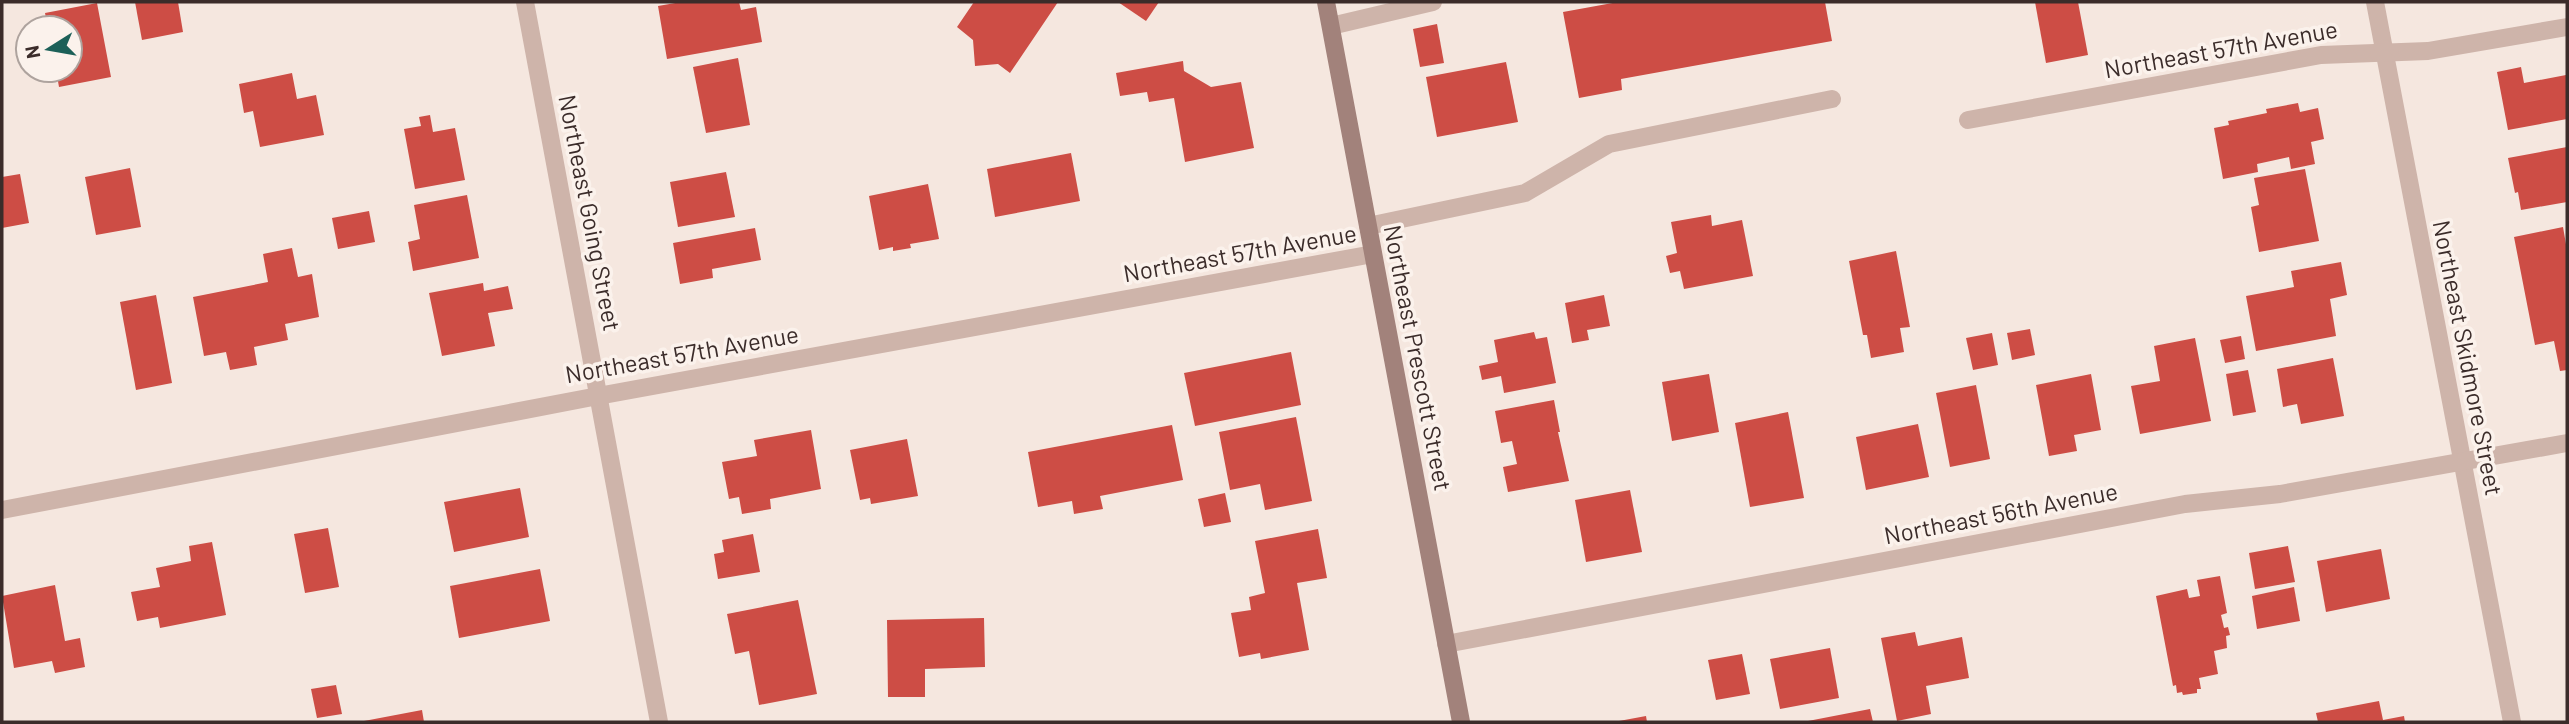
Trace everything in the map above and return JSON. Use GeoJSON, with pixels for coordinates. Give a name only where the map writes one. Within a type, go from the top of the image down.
{"type":"FeatureCollection","features":[{"type":"Feature","properties":{"kind":"street","name":"Northeast Going Street"},"geometry":{"type":"LineString","coordinates":[[525,2],[659,722]]}},
{"type":"Feature","properties":{"kind":"street","name":"Northeast Prescott Street"},"geometry":{"type":"LineString","coordinates":[[1326,2],[1461,722]]}},
{"type":"Feature","properties":{"kind":"street"},"geometry":{"type":"LineString","coordinates":[[1331,26],[1433,2]]}},
{"type":"Feature","properties":{"kind":"street","name":"Northeast Skidmore Street"},"geometry":{"type":"LineString","coordinates":[[2375,2],[2512,722]]}},
{"type":"Feature","properties":{"kind":"street","name":"Northeast 57th Avenue"},"geometry":{"type":"LineString","coordinates":[[1968,120],[2321,55],[2428,51],[2567,27]]}},
{"type":"Feature","properties":{"kind":"street"},"geometry":{"type":"LineString","coordinates":[[1368,226],[1525,194],[1609,144],[1832,99]]}},
{"type":"Feature","properties":{"kind":"street","name":"Northeast 57th Avenue"},"geometry":{"type":"LineString","coordinates":[[2,510],[598,396],[1373,254]]}},
{"type":"Feature","properties":{"kind":"street","name":"Northeast 56th Avenue"},"geometry":{"type":"LineString","coordinates":[[1446,644],[2185,504],[2280,494],[2567,443]]}},
{"type":"Feature","properties":{"kind":"building"},"geometry":{"type":"Polygon","coordinates":[[[135,2],[178,2],[183,32],[142,40],[135,2]]]}},
{"type":"Feature","properties":{"kind":"building"},"geometry":{"type":"Polygon","coordinates":[[[681,2],[739,2],[741,10],[756,7],[762,42],[667,59],[658,6],[681,2]]]}},
{"type":"Feature","properties":{"kind":"building"},"geometry":{"type":"Polygon","coordinates":[[[974,2],[1058,2],[1010,73],[998,64],[975,66],[973,40],[957,27],[974,2]]]}},
{"type":"Feature","properties":{"kind":"building"},"geometry":{"type":"Polygon","coordinates":[[[1118,2],[1159,2],[1146,21],[1118,2]]]}},
{"type":"Feature","properties":{"kind":"building"},"geometry":{"type":"Polygon","coordinates":[[[1618,2],[1825,2],[1832,41],[1621,79],[1622,90],[1579,98],[1563,12],[1618,2]]]}},
{"type":"Feature","properties":{"kind":"building"},"geometry":{"type":"Polygon","coordinates":[[[2035,2],[2078,2],[2088,55],[2046,63],[2035,2]]]}},
{"type":"Feature","properties":{"kind":"building"},"geometry":{"type":"Polygon","coordinates":[[[97,3],[111,77],[84,82],[84,14],[45,13],[97,3]]]}},
{"type":"Feature","properties":{"kind":"building"},"geometry":{"type":"Polygon","coordinates":[[[1437,24],[1444,63],[1420,67],[1413,29],[1437,24]]]}},
{"type":"Feature","properties":{"kind":"building"},"geometry":{"type":"Polygon","coordinates":[[[738,58],[750,125],[706,133],[693,67],[738,58]]]}},
{"type":"Feature","properties":{"kind":"building"},"geometry":{"type":"Polygon","coordinates":[[[1183,61],[1184,71],[1211,87],[1241,82],[1254,148],[1185,162],[1174,98],[1149,102],[1147,92],[1120,96],[1116,73],[1183,61]]]}},
{"type":"Feature","properties":{"kind":"building"},"geometry":{"type":"Polygon","coordinates":[[[1506,62],[1518,122],[1437,137],[1426,77],[1506,62]]]}},
{"type":"Feature","properties":{"kind":"building"},"geometry":{"type":"Polygon","coordinates":[[[2521,67],[2524,83],[2566,75],[2567,119],[2508,130],[2497,72],[2521,67]]]}},
{"type":"Feature","properties":{"kind":"building"},"geometry":{"type":"Polygon","coordinates":[[[292,73],[297,99],[316,95],[324,135],[260,147],[253,111],[244,113],[239,84],[292,73]]]}},
{"type":"Feature","properties":{"kind":"building"},"geometry":{"type":"Polygon","coordinates":[[[2298,103],[2300,112],[2318,108],[2324,139],[2311,142],[2315,164],[2291,169],[2289,157],[2257,164],[2258,172],[2223,179],[2214,128],[2229,125],[2228,121],[2267,113],[2266,109],[2298,103]]]}},
{"type":"Feature","properties":{"kind":"building"},"geometry":{"type":"Polygon","coordinates":[[[430,115],[433,132],[455,128],[465,180],[415,189],[404,129],[421,126],[419,117],[430,115]]]}},
{"type":"Feature","properties":{"kind":"building"},"geometry":{"type":"Polygon","coordinates":[[[2567,147],[2567,202],[2521,210],[2508,158],[2567,147]]]}},
{"type":"Feature","properties":{"kind":"building"},"geometry":{"type":"Polygon","coordinates":[[[1071,153],[1080,201],[995,217],[987,169],[1071,153]]]}},
{"type":"Feature","properties":{"kind":"building"},"geometry":{"type":"Polygon","coordinates":[[[130,168],[141,227],[96,235],[85,177],[130,168]]]}},
{"type":"Feature","properties":{"kind":"building"},"geometry":{"type":"Polygon","coordinates":[[[2305,169],[2319,241],[2259,252],[2251,207],[2259,205],[2254,178],[2305,169]]]}},
{"type":"Feature","properties":{"kind":"building"},"geometry":{"type":"Polygon","coordinates":[[[726,172],[735,217],[678,227],[670,182],[726,172]]]}},
{"type":"Feature","properties":{"kind":"building"},"geometry":{"type":"Polygon","coordinates":[[[20,174],[29,223],[2,228],[2,177],[20,174]]]}},
{"type":"Feature","properties":{"kind":"building"},"geometry":{"type":"Polygon","coordinates":[[[928,184],[939,239],[910,244],[911,248],[893,251],[893,247],[879,250],[869,196],[928,184]]]}},
{"type":"Feature","properties":{"kind":"building"},"geometry":{"type":"Polygon","coordinates":[[[467,195],[479,258],[413,271],[408,242],[420,239],[414,205],[467,195]]]}},
{"type":"Feature","properties":{"kind":"building"},"geometry":{"type":"Polygon","coordinates":[[[369,211],[375,242],[338,249],[332,218],[369,211]]]}},
{"type":"Feature","properties":{"kind":"building"},"geometry":{"type":"Polygon","coordinates":[[[1711,215],[1712,226],[1742,220],[1753,276],[1684,289],[1680,271],[1670,273],[1666,256],[1677,253],[1671,222],[1711,215]]]}},
{"type":"Feature","properties":{"kind":"building"},"geometry":{"type":"Polygon","coordinates":[[[2563,227],[2567,250],[2567,370],[2560,371],[2554,341],[2535,345],[2514,237],[2563,227]]]}},
{"type":"Feature","properties":{"kind":"building"},"geometry":{"type":"Polygon","coordinates":[[[755,228],[761,260],[712,269],[713,278],[680,284],[673,243],[755,228]]]}},
{"type":"Feature","properties":{"kind":"building"},"geometry":{"type":"Polygon","coordinates":[[[292,248],[298,277],[312,274],[319,317],[285,324],[288,340],[254,347],[257,365],[230,370],[226,352],[204,356],[193,297],[268,282],[263,254],[292,248]]]}},
{"type":"Feature","properties":{"kind":"building"},"geometry":{"type":"Polygon","coordinates":[[[1896,251],[1910,327],[1900,328],[1904,352],[1871,358],[1867,335],[1863,335],[1849,261],[1896,251]]]}},
{"type":"Feature","properties":{"kind":"building"},"geometry":{"type":"Polygon","coordinates":[[[2341,262],[2347,295],[2330,299],[2336,336],[2256,351],[2246,296],[2294,287],[2291,271],[2341,262]]]}},
{"type":"Feature","properties":{"kind":"building"},"geometry":{"type":"Polygon","coordinates":[[[483,283],[484,291],[508,286],[513,309],[488,313],[495,346],[442,356],[429,293],[483,283]]]}},
{"type":"Feature","properties":{"kind":"building"},"geometry":{"type":"Polygon","coordinates":[[[156,295],[172,383],[136,390],[120,302],[156,295]]]}},
{"type":"Feature","properties":{"kind":"building"},"geometry":{"type":"Polygon","coordinates":[[[1604,295],[1610,326],[1587,330],[1589,340],[1572,343],[1565,303],[1604,295]]]}},
{"type":"Feature","properties":{"kind":"building"},"geometry":{"type":"Polygon","coordinates":[[[2030,329],[2035,355],[2012,360],[2007,333],[2030,329]]]}},
{"type":"Feature","properties":{"kind":"building"},"geometry":{"type":"Polygon","coordinates":[[[1534,332],[1536,339],[1547,337],[1556,383],[1504,393],[1501,376],[1482,380],[1479,366],[1498,362],[1494,340],[1534,332]]]}},
{"type":"Feature","properties":{"kind":"building"},"geometry":{"type":"Polygon","coordinates":[[[1992,333],[1998,365],[1973,370],[1966,338],[1992,333]]]}},
{"type":"Feature","properties":{"kind":"building"},"geometry":{"type":"Polygon","coordinates":[[[2241,336],[2245,359],[2225,363],[2220,340],[2241,336]]]}},
{"type":"Feature","properties":{"kind":"building"},"geometry":{"type":"Polygon","coordinates":[[[2195,338],[2211,421],[2140,434],[2131,386],[2160,381],[2154,346],[2195,338]]]}},
{"type":"Feature","properties":{"kind":"building"},"geometry":{"type":"Polygon","coordinates":[[[1291,352],[1301,405],[1195,426],[1184,373],[1291,352]]]}},
{"type":"Feature","properties":{"kind":"building"},"geometry":{"type":"Polygon","coordinates":[[[2333,358],[2344,416],[2301,424],[2297,404],[2283,407],[2277,369],[2333,358]]]}},
{"type":"Feature","properties":{"kind":"building"},"geometry":{"type":"Polygon","coordinates":[[[2248,370],[2256,412],[2233,416],[2226,374],[2248,370]]]}},
{"type":"Feature","properties":{"kind":"building"},"geometry":{"type":"Polygon","coordinates":[[[1709,374],[1719,432],[1672,441],[1662,382],[1709,374]]]}},
{"type":"Feature","properties":{"kind":"building"},"geometry":{"type":"Polygon","coordinates":[[[2091,374],[2101,430],[2074,435],[2077,451],[2049,456],[2036,385],[2091,374]]]}},
{"type":"Feature","properties":{"kind":"building"},"geometry":{"type":"Polygon","coordinates":[[[1976,385],[1990,459],[1950,467],[1936,393],[1976,385]]]}},
{"type":"Feature","properties":{"kind":"building"},"geometry":{"type":"Polygon","coordinates":[[[1554,400],[1569,481],[1508,492],[1503,467],[1517,464],[1512,441],[1501,443],[1495,411],[1554,400]]]}},
{"type":"Feature","properties":{"kind":"building"},"geometry":{"type":"Polygon","coordinates":[[[1788,412],[1804,498],[1750,507],[1735,423],[1788,412]]]}},
{"type":"Feature","properties":{"kind":"building"},"geometry":{"type":"Polygon","coordinates":[[[1296,417],[1312,501],[1265,510],[1260,484],[1230,490],[1219,432],[1296,417]]]}},
{"type":"Feature","properties":{"kind":"building"},"geometry":{"type":"Polygon","coordinates":[[[1918,424],[1929,477],[1866,490],[1856,437],[1918,424]]]}},
{"type":"Feature","properties":{"kind":"building"},"geometry":{"type":"Polygon","coordinates":[[[1172,425],[1183,480],[1100,496],[1103,509],[1074,514],[1072,501],[1038,507],[1028,452],[1172,425]]]}},
{"type":"Feature","properties":{"kind":"building"},"geometry":{"type":"Polygon","coordinates":[[[811,430],[821,489],[770,499],[771,509],[742,514],[739,497],[729,499],[722,462],[757,456],[754,440],[811,430]]]}},
{"type":"Feature","properties":{"kind":"building"},"geometry":{"type":"Polygon","coordinates":[[[907,439],[918,496],[871,504],[870,498],[860,500],[850,450],[907,439]]]}},
{"type":"Feature","properties":{"kind":"building"},"geometry":{"type":"Polygon","coordinates":[[[520,488],[529,537],[454,552],[444,502],[520,488]]]}},
{"type":"Feature","properties":{"kind":"building"},"geometry":{"type":"Polygon","coordinates":[[[1630,490],[1642,552],[1586,562],[1575,500],[1630,490]]]}},
{"type":"Feature","properties":{"kind":"building"},"geometry":{"type":"Polygon","coordinates":[[[1225,493],[1231,522],[1204,527],[1198,499],[1225,493]]]}},
{"type":"Feature","properties":{"kind":"building"},"geometry":{"type":"Polygon","coordinates":[[[328,528],[339,587],[305,593],[294,534],[328,528]]]}},
{"type":"Feature","properties":{"kind":"building"},"geometry":{"type":"Polygon","coordinates":[[[1318,529],[1327,578],[1297,583],[1309,650],[1261,659],[1260,653],[1239,657],[1231,613],[1251,610],[1249,597],[1265,593],[1255,541],[1318,529]]]}},
{"type":"Feature","properties":{"kind":"building"},"geometry":{"type":"Polygon","coordinates":[[[753,534],[760,572],[718,579],[714,554],[724,552],[722,540],[753,534]]]}},
{"type":"Feature","properties":{"kind":"building"},"geometry":{"type":"Polygon","coordinates":[[[212,542],[226,615],[160,628],[158,617],[137,621],[131,592],[160,587],[156,568],[191,561],[189,546],[212,542]]]}},
{"type":"Feature","properties":{"kind":"building"},"geometry":{"type":"Polygon","coordinates":[[[2288,546],[2295,582],[2255,589],[2249,553],[2288,546]]]}},
{"type":"Feature","properties":{"kind":"building"},"geometry":{"type":"Polygon","coordinates":[[[2381,549],[2390,599],[2326,612],[2317,561],[2381,549]]]}},
{"type":"Feature","properties":{"kind":"building"},"geometry":{"type":"Polygon","coordinates":[[[540,569],[550,621],[459,638],[450,586],[540,569]]]}},
{"type":"Feature","properties":{"kind":"building"},"geometry":{"type":"Polygon","coordinates":[[[2220,576],[2227,613],[2221,615],[2224,628],[2228,627],[2230,635],[2226,636],[2227,648],[2214,651],[2218,674],[2199,678],[2201,689],[2197,689],[2197,693],[2177,693],[2176,685],[2173,686],[2156,596],[2187,589],[2189,598],[2200,596],[2197,580],[2220,576]]]}},
{"type":"Feature","properties":{"kind":"building"},"geometry":{"type":"Polygon","coordinates":[[[55,585],[65,641],[80,638],[85,667],[55,673],[52,661],[14,668],[2,596],[55,585]]]}},
{"type":"Feature","properties":{"kind":"building"},"geometry":{"type":"Polygon","coordinates":[[[2294,587],[2300,621],[2257,629],[2252,596],[2294,587]]]}},
{"type":"Feature","properties":{"kind":"building"},"geometry":{"type":"Polygon","coordinates":[[[798,600],[817,694],[759,705],[749,651],[735,654],[727,614],[798,600]]]}},
{"type":"Feature","properties":{"kind":"building"},"geometry":{"type":"Polygon","coordinates":[[[984,618],[985,667],[925,669],[925,697],[888,697],[887,620],[984,618]]]}},
{"type":"Feature","properties":{"kind":"building"},"geometry":{"type":"Polygon","coordinates":[[[1915,632],[1918,646],[1962,637],[1969,678],[1926,686],[1931,714],[1897,721],[1881,638],[1915,632]]]}},
{"type":"Feature","properties":{"kind":"building"},"geometry":{"type":"Polygon","coordinates":[[[1830,648],[1839,698],[1780,709],[1770,659],[1830,648]]]}},
{"type":"Feature","properties":{"kind":"building"},"geometry":{"type":"Polygon","coordinates":[[[1742,654],[1750,694],[1716,700],[1708,660],[1742,654]]]}},
{"type":"Feature","properties":{"kind":"building"},"geometry":{"type":"Polygon","coordinates":[[[336,685],[342,714],[317,718],[311,689],[336,685]]]}},
{"type":"Feature","properties":{"kind":"building"},"geometry":{"type":"Polygon","coordinates":[[[2379,701],[2383,720],[2404,716],[2405,722],[2318,722],[2316,713],[2379,701]]]}},
{"type":"Feature","properties":{"kind":"building"},"geometry":{"type":"Polygon","coordinates":[[[1870,709],[1873,722],[1808,722],[1808,721],[1870,709]]]}},
{"type":"Feature","properties":{"kind":"building"},"geometry":{"type":"Polygon","coordinates":[[[422,710],[424,722],[364,722],[364,721],[422,710]]]}},
{"type":"Feature","properties":{"kind":"building"},"geometry":{"type":"Polygon","coordinates":[[[1646,716],[1647,722],[1619,721],[1646,716]]]}}]}
